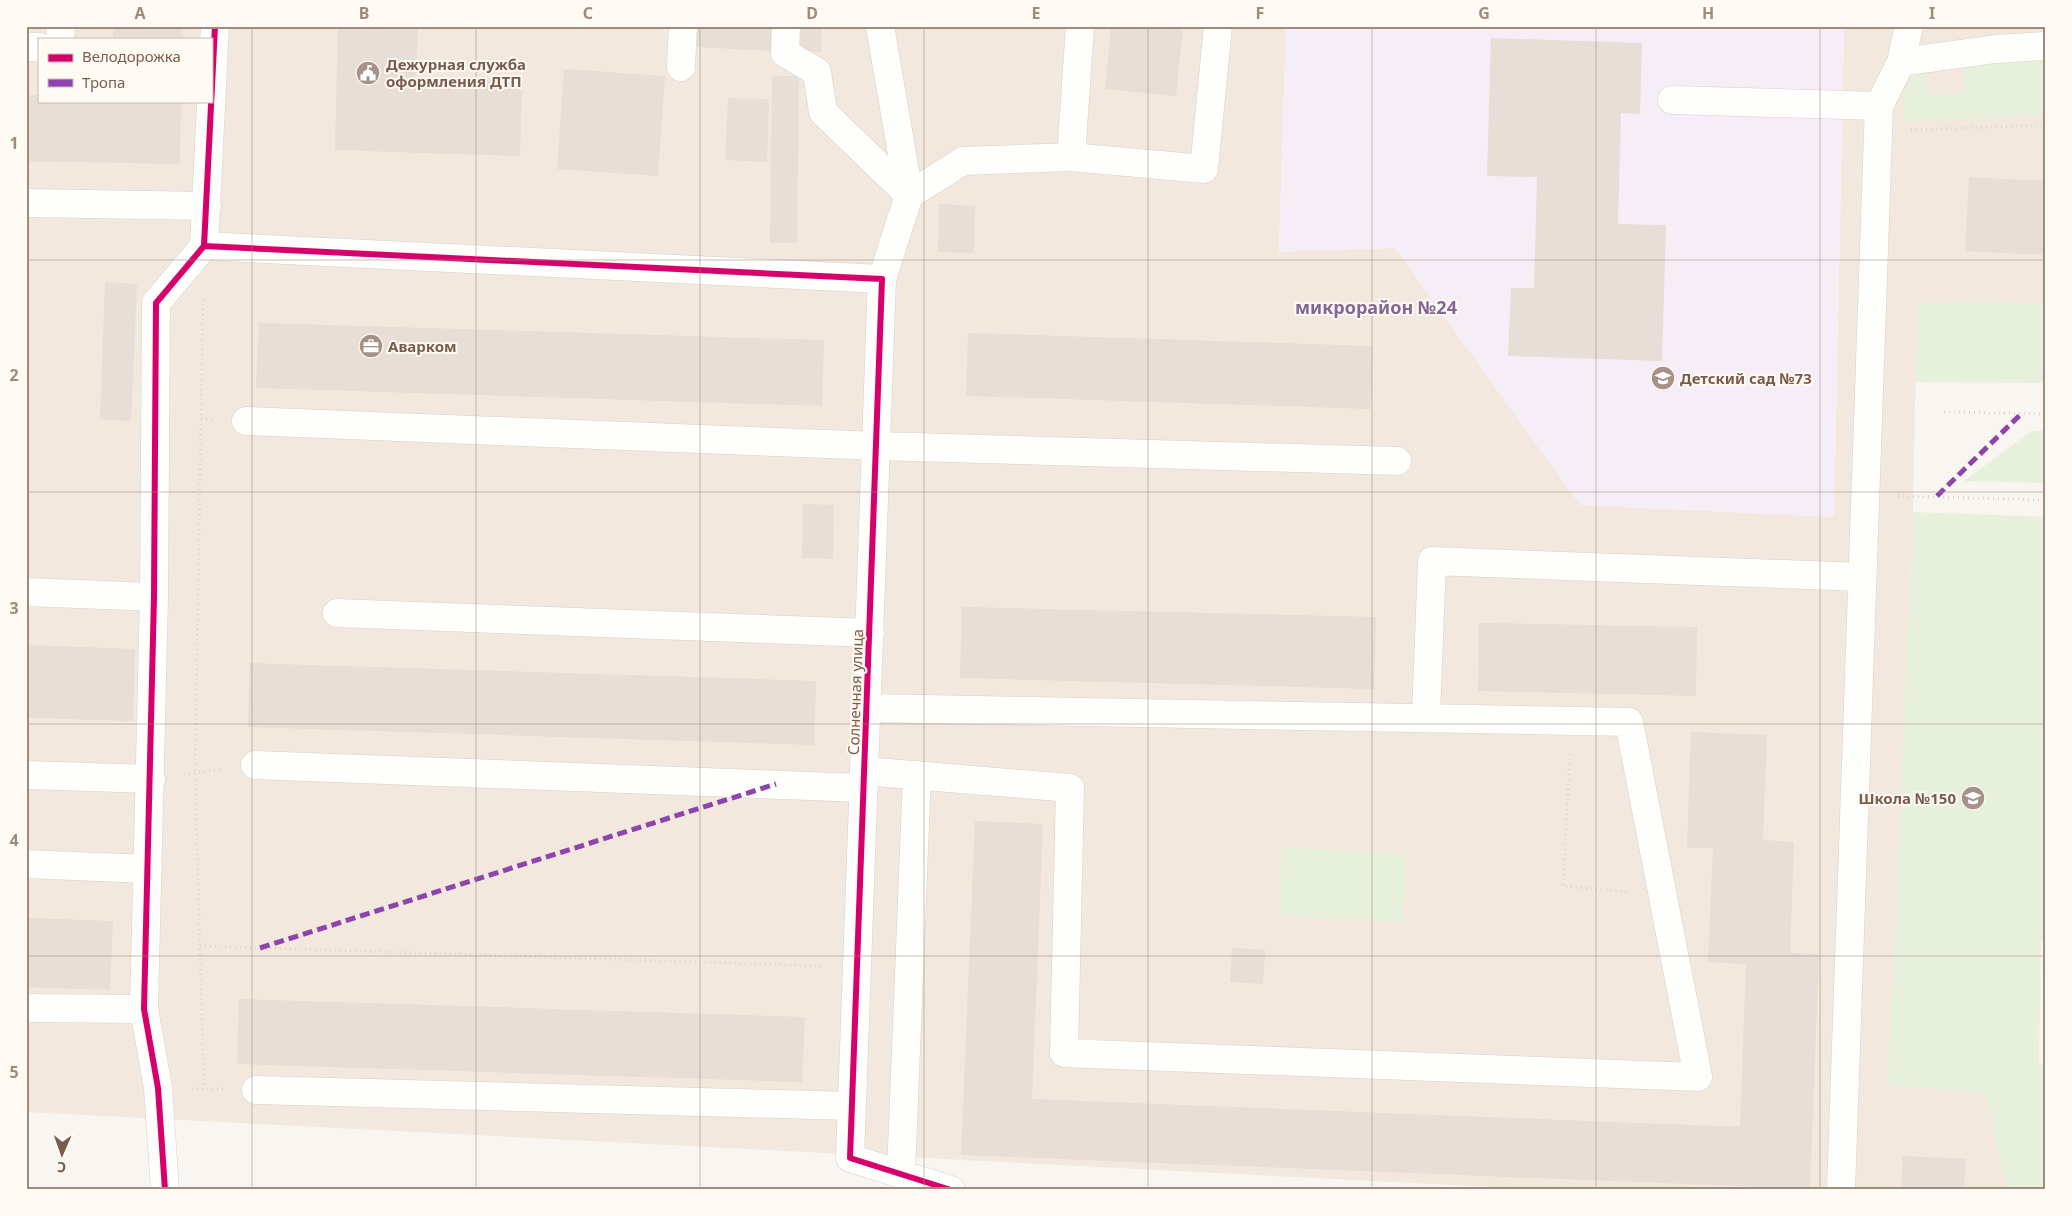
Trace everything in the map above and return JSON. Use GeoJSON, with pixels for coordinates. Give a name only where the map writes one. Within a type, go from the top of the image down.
{"type":"FeatureCollection","features":[{"type":"Feature","properties":{"kind":"street"},"geometry":{"type":"LineString","coordinates":[[212,94],[215,26]]}},
{"type":"Feature","properties":{"kind":"street"},"geometry":{"type":"LineString","coordinates":[[680,67],[683,26]]}},
{"type":"Feature","properties":{"kind":"street"},"geometry":{"type":"LineString","coordinates":[[786,26],[785,53],[817,72],[823,112],[909,195]]}},
{"type":"Feature","properties":{"kind":"street"},"geometry":{"type":"LineString","coordinates":[[880,26],[909,195]]}},
{"type":"Feature","properties":{"kind":"street"},"geometry":{"type":"LineString","coordinates":[[1071,157],[1080,26]]}},
{"type":"Feature","properties":{"kind":"street"},"geometry":{"type":"LineString","coordinates":[[909,195],[963,161],[1071,157],[1204,168],[1218,26]]}},
{"type":"Feature","properties":{"kind":"street"},"geometry":{"type":"LineString","coordinates":[[1841,1190],[1878,119],[1901,62],[1909,26]]}},
{"type":"Feature","properties":{"kind":"street"},"geometry":{"type":"LineString","coordinates":[[1901,62],[1996,38],[2046,46]]}},
{"type":"Feature","properties":{"kind":"street"},"geometry":{"type":"LineString","coordinates":[[1672,100],[1878,119]]}},
{"type":"Feature","properties":{"kind":"street"},"geometry":{"type":"LineString","coordinates":[[164,1190],[158,1088],[144,1009],[151,779],[156,303],[204,246],[212,102]]}},
{"type":"Feature","properties":{"kind":"street","name":"Солнечная улица"},"geometry":{"type":"LineString","coordinates":[[901,1174],[850,1158],[868,708],[882,279],[909,195]]}},
{"type":"Feature","properties":{"kind":"street"},"geometry":{"type":"LineString","coordinates":[[26,203],[207,206]]}},
{"type":"Feature","properties":{"kind":"street"},"geometry":{"type":"LineString","coordinates":[[204,246],[882,279]]}},
{"type":"Feature","properties":{"kind":"street"},"geometry":{"type":"LineString","coordinates":[[246,421],[877,446],[1397,461]]}},
{"type":"Feature","properties":{"kind":"street"},"geometry":{"type":"LineString","coordinates":[[1426,717],[1432,562],[1862,577]]}},
{"type":"Feature","properties":{"kind":"street"},"geometry":{"type":"LineString","coordinates":[[26,592],[154,597]]}},
{"type":"Feature","properties":{"kind":"street"},"geometry":{"type":"LineString","coordinates":[[337,613],[870,633]]}},
{"type":"Feature","properties":{"kind":"street"},"geometry":{"type":"LineString","coordinates":[[255,765],[864,779],[917,775],[1070,788],[1064,1053],[1698,1077],[1629,722],[868,708]]}},
{"type":"Feature","properties":{"kind":"street"},"geometry":{"type":"LineString","coordinates":[[26,775],[151,779]]}},
{"type":"Feature","properties":{"kind":"street"},"geometry":{"type":"LineString","coordinates":[[917,775],[901,1174],[951,1190]]}},
{"type":"Feature","properties":{"kind":"street"},"geometry":{"type":"LineString","coordinates":[[26,864],[148,869]]}},
{"type":"Feature","properties":{"kind":"street"},"geometry":{"type":"LineString","coordinates":[[26,1008],[144,1009]]}},
{"type":"Feature","properties":{"kind":"street"},"geometry":{"type":"LineString","coordinates":[[256,1090],[852,1106]]}},
{"type":"Feature","properties":{"kind":"path"},"geometry":{"type":"LineString","coordinates":[[1878,119],[2046,125]]}},
{"type":"Feature","properties":{"kind":"path"},"geometry":{"type":"LineString","coordinates":[[204,246],[195,772],[204,1089]]}},
{"type":"Feature","properties":{"kind":"path"},"geometry":{"type":"LineString","coordinates":[[1944,412],[2046,414]]}},
{"type":"Feature","properties":{"kind":"path"},"geometry":{"type":"LineString","coordinates":[[1865,494],[2046,500]]}},
{"type":"Feature","properties":{"kind":"path"},"geometry":{"type":"LineString","coordinates":[[1572,721],[1563,886],[1662,894]]}},
{"type":"Feature","properties":{"kind":"path"},"geometry":{"type":"LineString","coordinates":[[151,779],[255,765]]}},
{"type":"Feature","properties":{"kind":"path"},"geometry":{"type":"LineString","coordinates":[[200,946],[857,967]]}},
{"type":"Feature","properties":{"kind":"path"},"geometry":{"type":"LineString","coordinates":[[158,1088],[256,1090]]}},
{"type":"Feature","properties":{"kind":"shaded area"},"geometry":{"type":"Polygon","coordinates":[[[26,26],[1286,26],[1279,251],[1395,248],[1580,505],[1834,517],[1844,26],[2046,26],[2046,304],[1917,301],[1913,512],[1888,1084],[1985,1094],[2007,1190],[1548,1190],[26,1112],[26,26]]]}},
{"type":"Feature","properties":{"kind":"shaded area","name":"Детский сад №73"},"geometry":{"type":"Polygon","coordinates":[[[1286,26],[1844,26],[1834,517],[1580,505],[1395,248],[1279,252],[1286,26]]]}},
{"type":"Feature","properties":{"kind":"green space"},"geometry":{"type":"Polygon","coordinates":[[[2046,59],[2046,115],[1905,121],[1905,89],[1915,72],[1927,70],[1930,95],[1964,93],[1962,65],[2046,59]]]}},
{"type":"Feature","properties":{"kind":"green space"},"geometry":{"type":"Polygon","coordinates":[[[1917,301],[2046,304],[2046,383],[1915,382],[1917,301]]]}},
{"type":"Feature","properties":{"kind":"green space"},"geometry":{"type":"Polygon","coordinates":[[[2031,431],[2046,431],[2046,483],[1964,481],[2031,431]]]}},
{"type":"Feature","properties":{"kind":"green space","name":"Школа №150"},"geometry":{"type":"Polygon","coordinates":[[[1913,512],[2046,517],[2046,941],[2041,941],[2039,1063],[2046,1064],[2046,1190],[2007,1190],[1985,1094],[1888,1084],[1913,512]]]}},
{"type":"Feature","properties":{"kind":"green space"},"geometry":{"type":"Polygon","coordinates":[[[1282,847],[1406,854],[1403,922],[1279,916],[1282,847]]]}},
{"type":"Feature","properties":{"kind":"building"},"geometry":{"type":"Polygon","coordinates":[[[113,26],[183,26],[182,38],[113,38],[113,26]]]}},
{"type":"Feature","properties":{"kind":"building"},"geometry":{"type":"Polygon","coordinates":[[[338,26],[418,26],[416,78],[522,81],[520,156],[335,150],[338,26]]]}},
{"type":"Feature","properties":{"kind":"building"},"geometry":{"type":"Polygon","coordinates":[[[697,26],[774,26],[773,51],[696,47],[697,26]]]}},
{"type":"Feature","properties":{"kind":"building"},"geometry":{"type":"Polygon","coordinates":[[[799,26],[822,26],[821,52],[799,51],[799,26]]]}},
{"type":"Feature","properties":{"kind":"building"},"geometry":{"type":"Polygon","coordinates":[[[1111,26],[1183,26],[1176,96],[1105,89],[1111,26]]]}},
{"type":"Feature","properties":{"kind":"building"},"geometry":{"type":"Polygon","coordinates":[[[1491,38],[1642,43],[1640,114],[1621,113],[1618,224],[1666,225],[1662,361],[1508,356],[1511,288],[1534,288],[1537,177],[1487,176],[1491,38]]]}},
{"type":"Feature","properties":{"kind":"building"},"geometry":{"type":"Polygon","coordinates":[[[564,69],[665,76],[658,176],[557,169],[564,69]]]}},
{"type":"Feature","properties":{"kind":"building"},"geometry":{"type":"Polygon","coordinates":[[[772,76],[799,76],[797,243],[770,243],[772,76]]]}},
{"type":"Feature","properties":{"kind":"building"},"geometry":{"type":"Polygon","coordinates":[[[26,95],[38,95],[38,102],[181,102],[180,164],[26,161],[26,95]]]}},
{"type":"Feature","properties":{"kind":"building"},"geometry":{"type":"Polygon","coordinates":[[[728,98],[769,99],[767,162],[725,160],[728,98]]]}},
{"type":"Feature","properties":{"kind":"building"},"geometry":{"type":"Polygon","coordinates":[[[1969,177],[2046,181],[2046,255],[1965,251],[1969,177]]]}},
{"type":"Feature","properties":{"kind":"building"},"geometry":{"type":"Polygon","coordinates":[[[939,204],[975,206],[974,253],[938,252],[939,204]]]}},
{"type":"Feature","properties":{"kind":"building"},"geometry":{"type":"Polygon","coordinates":[[[105,282],[137,284],[131,421],[100,419],[105,282]]]}},
{"type":"Feature","properties":{"kind":"building"},"geometry":{"type":"Polygon","coordinates":[[[259,323],[824,340],[822,406],[256,388],[259,323]]]}},
{"type":"Feature","properties":{"kind":"building"},"geometry":{"type":"Polygon","coordinates":[[[968,333],[1373,346],[1371,409],[966,396],[968,333]]]}},
{"type":"Feature","properties":{"kind":"building"},"geometry":{"type":"Polygon","coordinates":[[[803,504],[834,505],[833,559],[802,558],[803,504]]]}},
{"type":"Feature","properties":{"kind":"building"},"geometry":{"type":"Polygon","coordinates":[[[962,607],[1376,617],[1374,689],[960,678],[962,607]]]}},
{"type":"Feature","properties":{"kind":"building"},"geometry":{"type":"Polygon","coordinates":[[[1479,623],[1697,627],[1696,696],[1478,691],[1479,623]]]}},
{"type":"Feature","properties":{"kind":"building"},"geometry":{"type":"Polygon","coordinates":[[[26,645],[135,649],[133,721],[26,718],[26,645]]]}},
{"type":"Feature","properties":{"kind":"building"},"geometry":{"type":"Polygon","coordinates":[[[250,663],[816,681],[814,745],[248,727],[250,663]]]}},
{"type":"Feature","properties":{"kind":"building"},"geometry":{"type":"Polygon","coordinates":[[[1691,732],[1767,735],[1763,840],[1794,842],[1790,953],[1819,954],[1810,1189],[961,1155],[975,821],[1043,824],[1032,1099],[1740,1127],[1746,964],[1708,962],[1713,848],[1687,848],[1691,732]]]}},
{"type":"Feature","properties":{"kind":"building"},"geometry":{"type":"Polygon","coordinates":[[[26,918],[113,921],[110,990],[26,987],[26,918]]]}},
{"type":"Feature","properties":{"kind":"building"},"geometry":{"type":"Polygon","coordinates":[[[1232,948],[1265,950],[1263,984],[1230,982],[1232,948]]]}},
{"type":"Feature","properties":{"kind":"building"},"geometry":{"type":"Polygon","coordinates":[[[239,999],[805,1017],[802,1082],[237,1064],[239,999]]]}},
{"type":"Feature","properties":{"kind":"building"},"geometry":{"type":"Polygon","coordinates":[[[1903,1156],[1966,1159],[1964,1190],[1901,1190],[1903,1156]]]}},
{"type":"Feature","properties":{"kind":"marked path"},"geometry":{"type":"LineString","coordinates":[[1937,496],[2021,414]]}},
{"type":"Feature","properties":{"kind":"marked path"},"geometry":{"type":"LineString","coordinates":[[260,948],[776,784]]}},
{"type":"Feature","properties":{"kind":"cycle path"},"geometry":{"type":"LineString","coordinates":[[212,86],[215,26]]}},
{"type":"Feature","properties":{"kind":"cycle path"},"geometry":{"type":"LineString","coordinates":[[165,1190],[158,1088],[144,1009],[154,597],[156,303],[204,246],[211,102]]}},
{"type":"Feature","properties":{"kind":"cycle path"},"geometry":{"type":"LineString","coordinates":[[204,246],[882,279],[850,1158],[951,1190]]}},
{"type":"Feature","properties":{"kind":"place","name":"Дежурная служба оформления ДТП"},"geometry":{"type":"Point","coordinates":[368,73]}},
{"type":"Feature","properties":{"kind":"place","name":"Аварком"},"geometry":{"type":"Point","coordinates":[371,346]}},
{"type":"Feature","properties":{"kind":"place","name":"Детский сад №73"},"geometry":{"type":"Point","coordinates":[1663,378]}},
{"type":"Feature","properties":{"kind":"place","name":"Школа №150"},"geometry":{"type":"Point","coordinates":[1973,798]}},
{"type":"Feature","properties":{"kind":"district","name":"микрорайон №24"},"geometry":{"type":"Point","coordinates":[1376,307]}}]}
